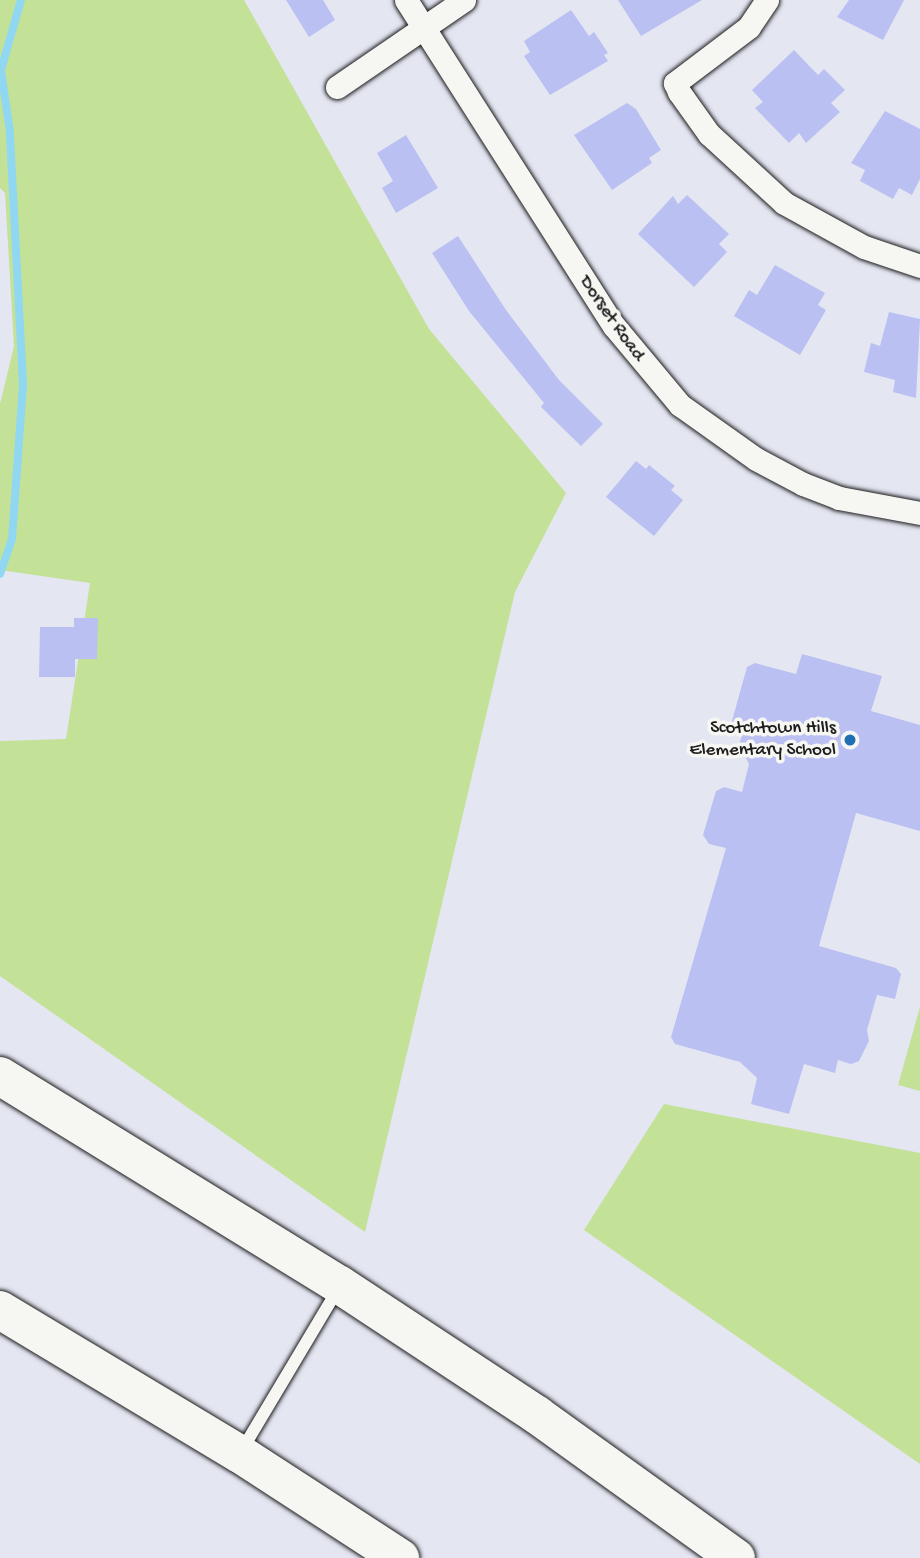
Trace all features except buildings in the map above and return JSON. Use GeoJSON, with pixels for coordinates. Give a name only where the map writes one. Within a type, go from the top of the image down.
{"type":"FeatureCollection","features":[{"type":"Feature","properties":{"kind":"highway"},"geometry":{"type":"LineString","coordinates":[[0,1076],[340,1285],[537,1416],[736,1558]]}},
{"type":"Feature","properties":{"kind":"highway"},"geometry":{"type":"LineString","coordinates":[[0,1310],[240,1454],[400,1558]]}},
{"type":"Feature","properties":{"kind":"street","name":"Dorset Road"},"geometry":{"type":"LineString","coordinates":[[406,0],[614,326],[680,405],[755,459],[803,484],[839,498],[920,513]]}},
{"type":"Feature","properties":{"kind":"street"},"geometry":{"type":"LineString","coordinates":[[337,87],[464,0]]}},
{"type":"Feature","properties":{"kind":"street"},"geometry":{"type":"LineString","coordinates":[[767,0],[749,27],[675,83],[679,92],[709,134],[784,203],[864,247],[920,266]]}},
{"type":"Feature","properties":{"kind":"lane"},"geometry":{"type":"LineString","coordinates":[[240,1454],[340,1285]]}},
{"type":"Feature","properties":{"kind":"green space"},"geometry":{"type":"Polygon","coordinates":[[[0,0],[244,0],[429,329],[566,493],[515,592],[365,1232],[0,976],[0,741],[66,739],[90,583],[0,570],[0,404],[14,346],[5,193],[0,188],[0,0]]]}},
{"type":"Feature","properties":{"kind":"green space"},"geometry":{"type":"Polygon","coordinates":[[[920,1007],[920,1091],[898,1085],[920,1007]]]}},
{"type":"Feature","properties":{"kind":"green space"},"geometry":{"type":"Polygon","coordinates":[[[664,1104],[920,1153],[920,1464],[584,1230],[664,1104]]]}},
{"type":"Feature","properties":{"kind":"waterway"},"geometry":{"type":"LineString","coordinates":[[0,574],[12,539],[23,384],[10,132],[1,70],[21,0]]}},
{"type":"Feature","properties":{"kind":"place","name":"Scotchtown Hills Elementary School"},"geometry":{"type":"Point","coordinates":[850,740]}}]}
